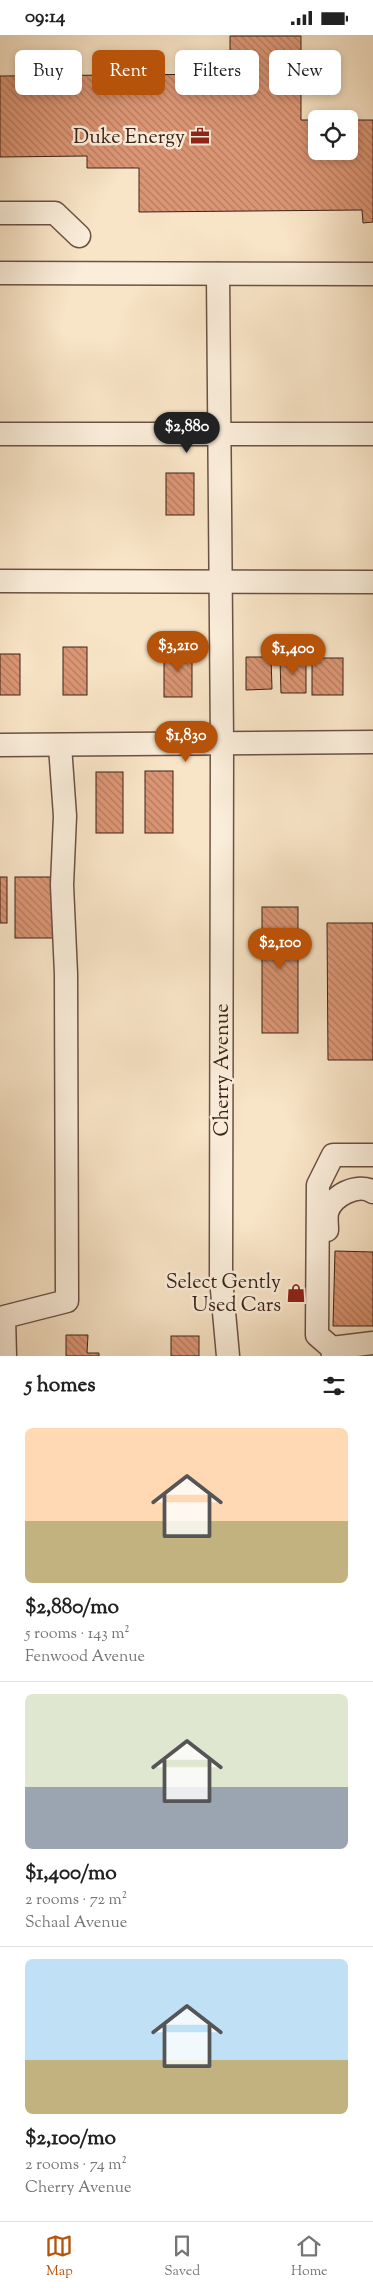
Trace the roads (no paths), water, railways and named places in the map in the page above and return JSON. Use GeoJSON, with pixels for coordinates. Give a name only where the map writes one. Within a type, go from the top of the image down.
{"type":"FeatureCollection","features":[{"type":"Feature","properties":{"kind":"street"},"geometry":{"type":"LineString","coordinates":[[0,213],[56,213],[79,236]]}},
{"type":"Feature","properties":{"kind":"street"},"geometry":{"type":"LineString","coordinates":[[0,273],[373,273]]}},
{"type":"Feature","properties":{"kind":"street","name":"Cherry Avenue"},"geometry":{"type":"LineString","coordinates":[[218,274],[222,583],[221,1279],[228,1356]]}},
{"type":"Feature","properties":{"kind":"street"},"geometry":{"type":"LineString","coordinates":[[0,433],[373,434]]}},
{"type":"Feature","properties":{"kind":"street"},"geometry":{"type":"LineString","coordinates":[[0,581],[373,582]]}},
{"type":"Feature","properties":{"kind":"street"},"geometry":{"type":"LineString","coordinates":[[0,745],[373,742]]}},
{"type":"Feature","properties":{"kind":"street"},"geometry":{"type":"LineString","coordinates":[[5,1356],[2,1318],[67,1301],[66,984],[62,885],[65,816],[60,746]]}},
{"type":"Feature","properties":{"kind":"street"},"geometry":{"type":"LineString","coordinates":[[327,1346],[318,1185],[333,1155],[373,1155]]}},
{"type":"Feature","properties":{"kind":"street"},"geometry":{"type":"LineString","coordinates":[[327,1346],[329,1325],[327,1190],[332,1175],[339,1169],[359,1167],[369,1170],[373,1174]]}},
{"type":"Feature","properties":{"kind":"street"},"geometry":{"type":"LineString","coordinates":[[327,1213],[332,1201],[348,1191],[354,1189],[370,1190],[373,1192]]}},
{"type":"Feature","properties":{"kind":"street"},"geometry":{"type":"LineString","coordinates":[[327,1346],[373,1343]]}},
{"type":"Feature","properties":{"kind":"place","name":"Duke Energy"},"geometry":{"type":"Point","coordinates":[200,136]}},
{"type":"Feature","properties":{"kind":"place","name":"Select Gently Used Cars"},"geometry":{"type":"Point","coordinates":[296,1293]}}]}
